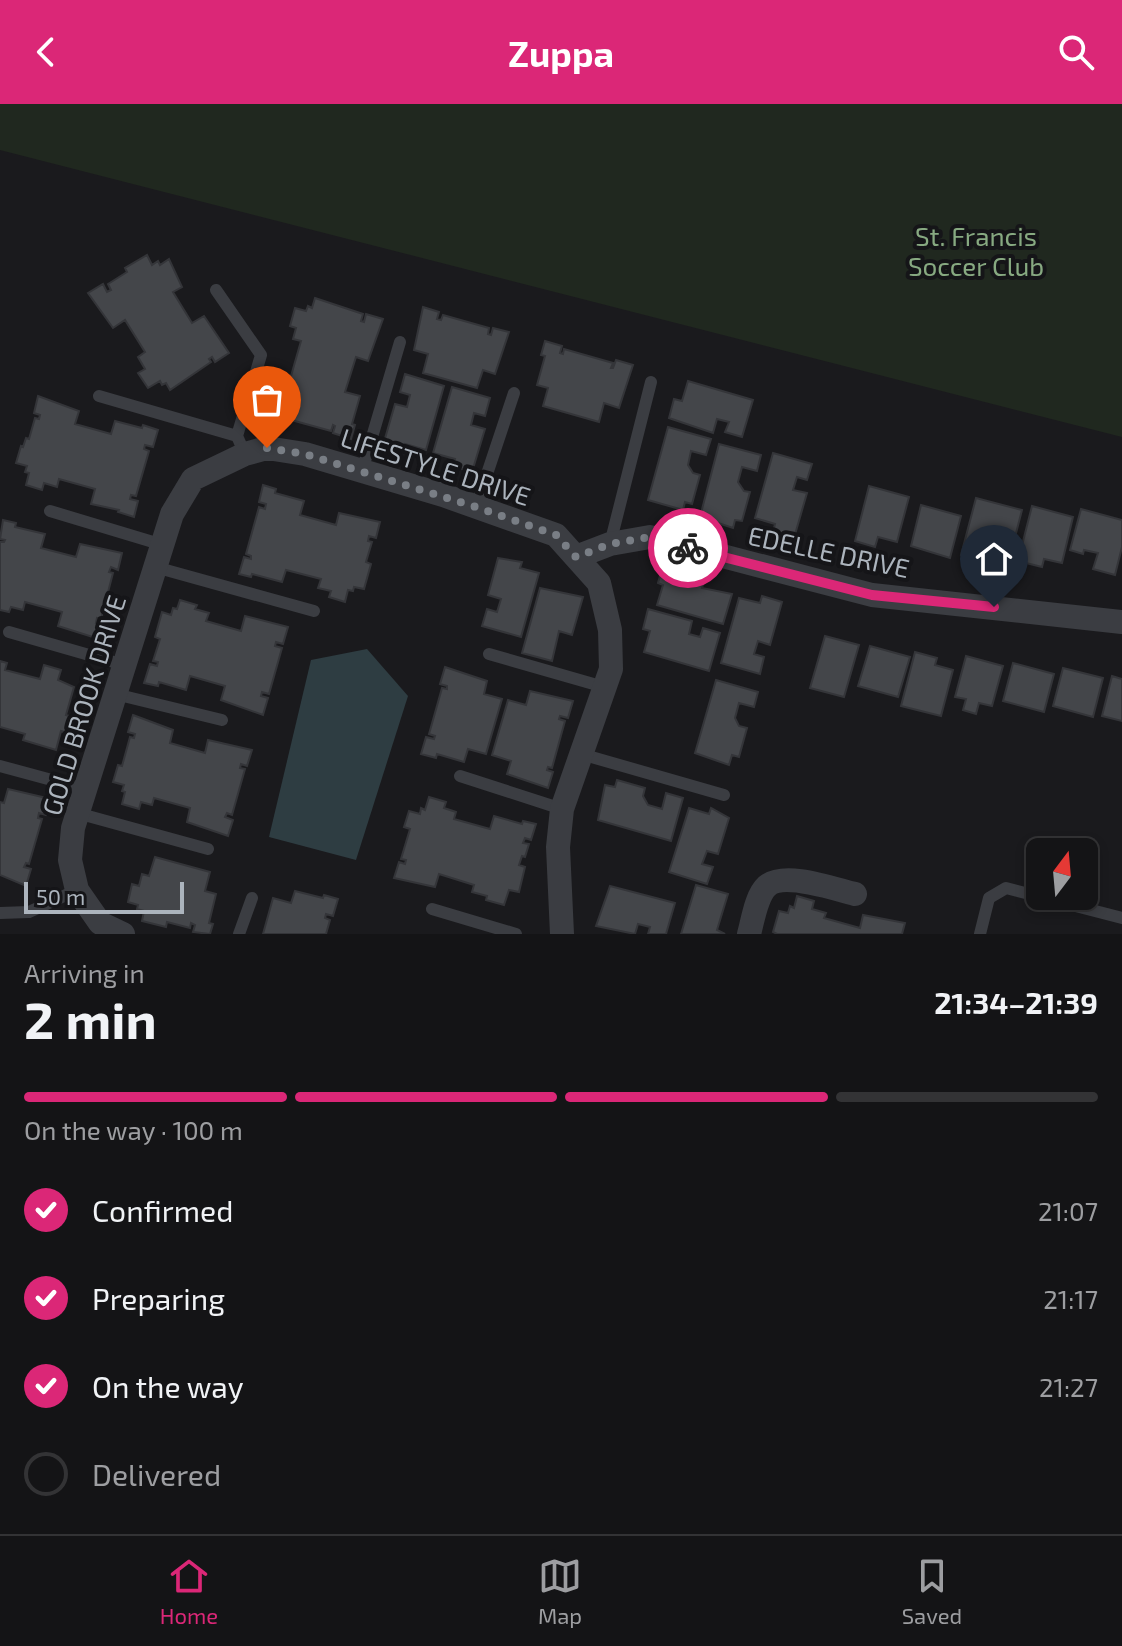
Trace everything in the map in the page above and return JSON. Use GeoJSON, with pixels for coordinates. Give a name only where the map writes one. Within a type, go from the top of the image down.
{"type":"FeatureCollection","features":[{"type":"Feature","properties":{"kind":"street","name":"LIFESTYLE DRIVE"},"geometry":{"type":"LineString","coordinates":[[193,479],[241,445],[305,454],[556,535],[599,583],[610,630],[611,669],[562,809],[558,847],[562,934]]}},
{"type":"Feature","properties":{"kind":"street","name":"GOLD BROOK DRIVE"},"geometry":{"type":"LineString","coordinates":[[123,934],[100,923],[77,890],[70,860],[73,828],[172,514],[193,479]]}},
{"type":"Feature","properties":{"kind":"street","name":"EDELLE DRIVE"},"geometry":{"type":"LineString","coordinates":[[576,557],[610,544],[650,537],[872,595],[1122,622]]}},
{"type":"Feature","properties":{"kind":"street"},"geometry":{"type":"LineString","coordinates":[[749,934],[765,887],[777,881],[792,880],[855,894]]}},
{"type":"Feature","properties":{"kind":"lane"},"geometry":{"type":"LineString","coordinates":[[99,396],[241,445],[261,355],[216,290]]}},
{"type":"Feature","properties":{"kind":"lane"},"geometry":{"type":"LineString","coordinates":[[362,471],[400,342]]}},
{"type":"Feature","properties":{"kind":"lane"},"geometry":{"type":"LineString","coordinates":[[610,544],[651,382]]}},
{"type":"Feature","properties":{"kind":"lane"},"geometry":{"type":"LineString","coordinates":[[476,507],[514,393]]}},
{"type":"Feature","properties":{"kind":"lane"},"geometry":{"type":"LineString","coordinates":[[50,511],[159,556],[314,611]]}},
{"type":"Feature","properties":{"kind":"lane"},"geometry":{"type":"LineString","coordinates":[[9,632],[124,665]]}},
{"type":"Feature","properties":{"kind":"lane"},"geometry":{"type":"LineString","coordinates":[[489,654],[604,687]]}},
{"type":"Feature","properties":{"kind":"lane"},"geometry":{"type":"LineString","coordinates":[[115,694],[222,720]]}},
{"type":"Feature","properties":{"kind":"lane"},"geometry":{"type":"LineString","coordinates":[[581,754],[724,795]]}},
{"type":"Feature","properties":{"kind":"lane"},"geometry":{"type":"LineString","coordinates":[[0,766],[85,789]]}},
{"type":"Feature","properties":{"kind":"lane"},"geometry":{"type":"LineString","coordinates":[[460,776],[562,809]]}},
{"type":"Feature","properties":{"kind":"lane"},"geometry":{"type":"LineString","coordinates":[[77,813],[208,849]]}},
{"type":"Feature","properties":{"kind":"lane"},"geometry":{"type":"LineString","coordinates":[[980,934],[989,898],[1006,888],[1122,918]]}},
{"type":"Feature","properties":{"kind":"lane"},"geometry":{"type":"LineString","coordinates":[[0,913],[29,912],[77,890]]}},
{"type":"Feature","properties":{"kind":"lane"},"geometry":{"type":"LineString","coordinates":[[239,934],[252,898]]}},
{"type":"Feature","properties":{"kind":"lane"},"geometry":{"type":"LineString","coordinates":[[432,909],[516,934]]}},
{"type":"Feature","properties":{"kind":"green space","name":"St. Francis Soccer Club"},"geometry":{"type":"Polygon","coordinates":[[[0,104],[1122,104],[1122,437],[0,150],[0,104]]]}},
{"type":"Feature","properties":{"kind":"shaded area"},"geometry":{"type":"Polygon","coordinates":[[[367,649],[408,696],[356,860],[269,837],[311,660],[367,649]]]}},
{"type":"Feature","properties":{"kind":"building"},"geometry":{"type":"Polygon","coordinates":[[[147,255],[152,265],[158,261],[160,265],[169,259],[182,287],[173,292],[192,323],[204,316],[229,353],[215,362],[212,357],[209,359],[211,362],[170,390],[166,383],[162,385],[160,381],[148,388],[138,373],[145,369],[138,357],[145,352],[125,320],[113,328],[88,293],[103,284],[107,292],[111,290],[108,284],[127,272],[125,268],[147,255]]]}},
{"type":"Feature","properties":{"kind":"building"},"geometry":{"type":"Polygon","coordinates":[[[315,298],[363,314],[361,321],[364,322],[366,314],[383,319],[368,361],[356,357],[345,392],[360,396],[351,439],[333,433],[333,425],[331,431],[284,418],[286,413],[281,412],[279,418],[263,414],[267,401],[270,402],[277,372],[291,376],[301,341],[293,339],[296,328],[290,326],[295,308],[306,311],[308,306],[312,308],[315,298]]]}},
{"type":"Feature","properties":{"kind":"building"},"geometry":{"type":"Polygon","coordinates":[[[423,307],[439,312],[437,319],[441,320],[443,315],[489,328],[488,334],[491,335],[493,328],[509,332],[495,374],[483,370],[477,388],[423,373],[428,354],[414,350],[423,307]]]}},
{"type":"Feature","properties":{"kind":"building"},"geometry":{"type":"Polygon","coordinates":[[[545,341],[562,346],[560,353],[563,354],[564,349],[613,363],[611,368],[616,360],[633,365],[619,408],[604,403],[599,422],[543,406],[548,388],[537,385],[545,356],[541,355],[545,341]]]}},
{"type":"Feature","properties":{"kind":"building"},"geometry":{"type":"Polygon","coordinates":[[[405,374],[444,386],[426,450],[405,444],[403,450],[384,442],[395,404],[407,407],[410,395],[400,392],[405,374]]]}},
{"type":"Feature","properties":{"kind":"building"},"geometry":{"type":"Polygon","coordinates":[[[688,381],[753,400],[742,437],[725,432],[729,422],[717,419],[713,433],[669,418],[674,399],[682,401],[688,381]]]}},
{"type":"Feature","properties":{"kind":"building"},"geometry":{"type":"Polygon","coordinates":[[[452,387],[490,398],[485,416],[474,413],[471,425],[485,429],[472,472],[453,466],[455,459],[433,453],[452,387]]]}},
{"type":"Feature","properties":{"kind":"building"},"geometry":{"type":"Polygon","coordinates":[[[38,396],[79,411],[75,424],[111,434],[115,421],[158,430],[153,447],[145,445],[144,449],[149,451],[136,496],[131,495],[130,499],[138,501],[134,517],[91,504],[95,489],[59,479],[57,487],[44,483],[42,490],[26,485],[27,466],[16,463],[21,446],[26,438],[29,439],[35,418],[39,419],[40,415],[34,413],[38,396]]]}},
{"type":"Feature","properties":{"kind":"building"},"geometry":{"type":"Polygon","coordinates":[[[668,427],[711,439],[706,455],[691,451],[688,465],[693,473],[700,475],[692,504],[685,502],[683,510],[648,500],[668,427]]]}},
{"type":"Feature","properties":{"kind":"building"},"geometry":{"type":"Polygon","coordinates":[[[719,444],[761,455],[757,471],[742,467],[738,482],[744,491],[750,492],[742,521],[735,520],[733,528],[700,517],[719,444]]]}},
{"type":"Feature","properties":{"kind":"building"},"geometry":{"type":"Polygon","coordinates":[[[773,453],[812,464],[807,480],[797,477],[793,490],[807,493],[794,538],[773,532],[775,524],[755,518],[773,453]]]}},
{"type":"Feature","properties":{"kind":"building"},"geometry":{"type":"Polygon","coordinates":[[[263,485],[276,489],[275,493],[304,501],[300,515],[336,525],[339,513],[380,522],[376,538],[369,536],[368,541],[372,542],[366,562],[371,564],[364,589],[354,587],[353,591],[348,590],[345,602],[329,597],[331,591],[318,588],[321,579],[286,570],[282,582],[239,574],[244,557],[251,559],[246,554],[259,507],[265,509],[266,504],[259,502],[263,485]]]}},
{"type":"Feature","properties":{"kind":"building"},"geometry":{"type":"Polygon","coordinates":[[[869,486],[909,497],[897,542],[878,537],[875,547],[855,541],[869,486]]]}},
{"type":"Feature","properties":{"kind":"building"},"geometry":{"type":"Polygon","coordinates":[[[976,498],[1022,510],[1008,564],[989,559],[990,555],[976,551],[974,558],[961,555],[976,498]]]}},
{"type":"Feature","properties":{"kind":"building"},"geometry":{"type":"Polygon","coordinates":[[[921,505],[961,516],[950,558],[911,546],[921,505]]]}},
{"type":"Feature","properties":{"kind":"building"},"geometry":{"type":"Polygon","coordinates":[[[1032,506],[1073,517],[1062,563],[1044,559],[1042,567],[1018,561],[1032,506]]]}},
{"type":"Feature","properties":{"kind":"building"},"geometry":{"type":"Polygon","coordinates":[[[1081,509],[1122,520],[1122,547],[1115,575],[1093,569],[1098,553],[1084,550],[1083,554],[1070,550],[1081,509]]]}},
{"type":"Feature","properties":{"kind":"building"},"geometry":{"type":"Polygon","coordinates":[[[3,520],[16,523],[15,527],[45,534],[41,548],[76,557],[80,544],[122,553],[118,570],[111,567],[109,572],[113,573],[101,619],[97,618],[96,623],[103,624],[99,639],[58,626],[62,612],[25,602],[23,610],[11,607],[9,612],[0,610],[0,542],[5,540],[0,539],[3,520]]]}},
{"type":"Feature","properties":{"kind":"building"},"geometry":{"type":"Polygon","coordinates":[[[498,558],[522,562],[520,568],[539,573],[521,637],[482,626],[487,609],[497,612],[501,599],[488,595],[498,558]]]}},
{"type":"Feature","properties":{"kind":"building"},"geometry":{"type":"Polygon","coordinates":[[[667,564],[706,575],[702,588],[732,594],[723,624],[657,605],[663,585],[658,583],[667,564]]]}},
{"type":"Feature","properties":{"kind":"building"},"geometry":{"type":"Polygon","coordinates":[[[540,588],[583,597],[572,635],[559,631],[552,661],[522,653],[540,588]]]}},
{"type":"Feature","properties":{"kind":"building"},"geometry":{"type":"Polygon","coordinates":[[[762,596],[782,602],[770,645],[758,641],[754,654],[764,657],[760,674],[721,663],[739,598],[760,603],[762,596]]]}},
{"type":"Feature","properties":{"kind":"building"},"geometry":{"type":"Polygon","coordinates":[[[180,600],[209,613],[206,621],[241,631],[245,616],[288,627],[283,644],[276,642],[275,646],[282,648],[269,694],[262,692],[261,696],[268,698],[263,715],[221,700],[225,686],[190,676],[186,690],[159,682],[158,686],[144,683],[150,664],[157,666],[158,662],[153,661],[160,639],[155,637],[162,612],[171,615],[180,600]]]}},
{"type":"Feature","properties":{"kind":"building"},"geometry":{"type":"Polygon","coordinates":[[[648,609],[692,621],[689,634],[700,637],[703,628],[720,633],[709,671],[644,652],[650,631],[643,629],[648,609]]]}},
{"type":"Feature","properties":{"kind":"building"},"geometry":{"type":"Polygon","coordinates":[[[825,636],[859,645],[844,697],[810,688],[825,636]]]}},
{"type":"Feature","properties":{"kind":"building"},"geometry":{"type":"Polygon","coordinates":[[[870,646],[910,657],[898,697],[858,686],[870,646]]]}},
{"type":"Feature","properties":{"kind":"building"},"geometry":{"type":"Polygon","coordinates":[[[915,652],[937,658],[935,665],[953,670],[941,716],[901,706],[915,652]]]}},
{"type":"Feature","properties":{"kind":"building"},"geometry":{"type":"Polygon","coordinates":[[[966,656],[1003,666],[992,706],[979,703],[976,714],[963,710],[966,699],[955,697],[966,656]]]}},
{"type":"Feature","properties":{"kind":"building"},"geometry":{"type":"Polygon","coordinates":[[[0,661],[7,663],[5,670],[40,679],[44,665],[61,670],[58,680],[74,687],[66,715],[76,718],[72,734],[61,731],[56,750],[23,740],[25,734],[0,727],[0,661]]]}},
{"type":"Feature","properties":{"kind":"building"},"geometry":{"type":"Polygon","coordinates":[[[1013,663],[1054,674],[1044,712],[1003,701],[1013,663]]]}},
{"type":"Feature","properties":{"kind":"building"},"geometry":{"type":"Polygon","coordinates":[[[445,667],[487,681],[484,694],[502,699],[486,754],[468,749],[464,762],[437,754],[436,758],[421,754],[426,737],[434,739],[435,736],[429,734],[442,688],[447,689],[447,686],[440,684],[445,667]]]}},
{"type":"Feature","properties":{"kind":"building"},"geometry":{"type":"Polygon","coordinates":[[[1063,668],[1103,678],[1093,717],[1053,706],[1063,668]]]}},
{"type":"Feature","properties":{"kind":"building"},"geometry":{"type":"Polygon","coordinates":[[[1112,676],[1122,679],[1122,721],[1102,716],[1112,676]]]}},
{"type":"Feature","properties":{"kind":"building"},"geometry":{"type":"Polygon","coordinates":[[[716,680],[758,692],[754,707],[739,703],[735,718],[739,726],[747,728],[739,757],[732,755],[729,765],[695,753],[716,680]]]}},
{"type":"Feature","properties":{"kind":"building"},"geometry":{"type":"Polygon","coordinates":[[[530,691],[573,701],[568,718],[560,716],[559,719],[565,721],[552,768],[548,767],[547,770],[553,772],[548,788],[507,774],[511,761],[492,755],[508,700],[526,705],[530,691]]]}},
{"type":"Feature","properties":{"kind":"building"},"geometry":{"type":"Polygon","coordinates":[[[133,715],[173,730],[170,743],[205,753],[208,740],[252,750],[247,766],[241,764],[240,768],[245,769],[232,815],[227,813],[225,817],[233,820],[228,836],[187,822],[190,808],[154,798],[152,805],[141,802],[139,809],[122,804],[124,785],[113,782],[118,765],[122,766],[130,737],[134,738],[135,734],[128,732],[133,715]]]}},
{"type":"Feature","properties":{"kind":"building"},"geometry":{"type":"Polygon","coordinates":[[[617,780],[645,788],[643,796],[648,805],[662,809],[666,793],[683,798],[671,841],[598,820],[605,785],[615,787],[617,780]]]}},
{"type":"Feature","properties":{"kind":"building"},"geometry":{"type":"Polygon","coordinates":[[[8,789],[51,799],[46,815],[39,813],[38,818],[42,819],[29,864],[26,863],[24,867],[31,869],[26,886],[0,875],[0,802],[4,803],[8,789]]]}},
{"type":"Feature","properties":{"kind":"building"},"geometry":{"type":"Polygon","coordinates":[[[429,797],[446,802],[444,808],[456,812],[454,819],[490,829],[494,816],[522,824],[523,821],[536,824],[531,840],[525,838],[523,843],[529,844],[519,865],[525,867],[519,892],[509,890],[504,905],[472,892],[474,885],[439,874],[435,887],[394,878],[399,862],[405,864],[406,860],[401,859],[410,829],[404,827],[409,811],[420,814],[421,808],[425,810],[429,797]]]}},
{"type":"Feature","properties":{"kind":"building"},"geometry":{"type":"Polygon","coordinates":[[[689,808],[709,814],[711,808],[729,818],[718,854],[707,851],[702,864],[713,867],[707,884],[669,872],[689,808]]]}},
{"type":"Feature","properties":{"kind":"building"},"geometry":{"type":"Polygon","coordinates":[[[155,857],[210,872],[205,891],[216,894],[209,923],[213,924],[210,934],[193,932],[195,925],[191,923],[190,928],[167,922],[166,927],[142,921],[144,911],[128,902],[132,884],[139,886],[142,874],[149,876],[155,857]]]}},
{"type":"Feature","properties":{"kind":"building"},"geometry":{"type":"Polygon","coordinates":[[[696,885],[728,894],[717,930],[725,934],[681,934],[696,885]]]}},
{"type":"Feature","properties":{"kind":"building"},"geometry":{"type":"Polygon","coordinates":[[[610,886],[675,903],[666,934],[648,934],[650,927],[638,924],[635,934],[596,926],[610,886]]]}},
{"type":"Feature","properties":{"kind":"building"},"geometry":{"type":"Polygon","coordinates":[[[295,891],[338,899],[333,916],[326,914],[325,918],[330,920],[326,934],[263,934],[273,898],[291,903],[295,891]]]}},
{"type":"Feature","properties":{"kind":"building"},"geometry":{"type":"Polygon","coordinates":[[[797,896],[814,901],[812,909],[826,913],[824,918],[860,928],[863,915],[905,923],[902,934],[773,932],[779,911],[788,913],[790,906],[794,908],[797,896]]]}},
{"type":"Feature","properties":{"kind":"way so far"},"geometry":{"type":"LineString","coordinates":[[267,448],[305,454],[443,495],[556,535],[576,557],[610,544],[650,537],[688,548]]}},
{"type":"Feature","properties":{"kind":"route"},"geometry":{"type":"LineString","coordinates":[[688,548],[872,595],[994,607]]}}]}
